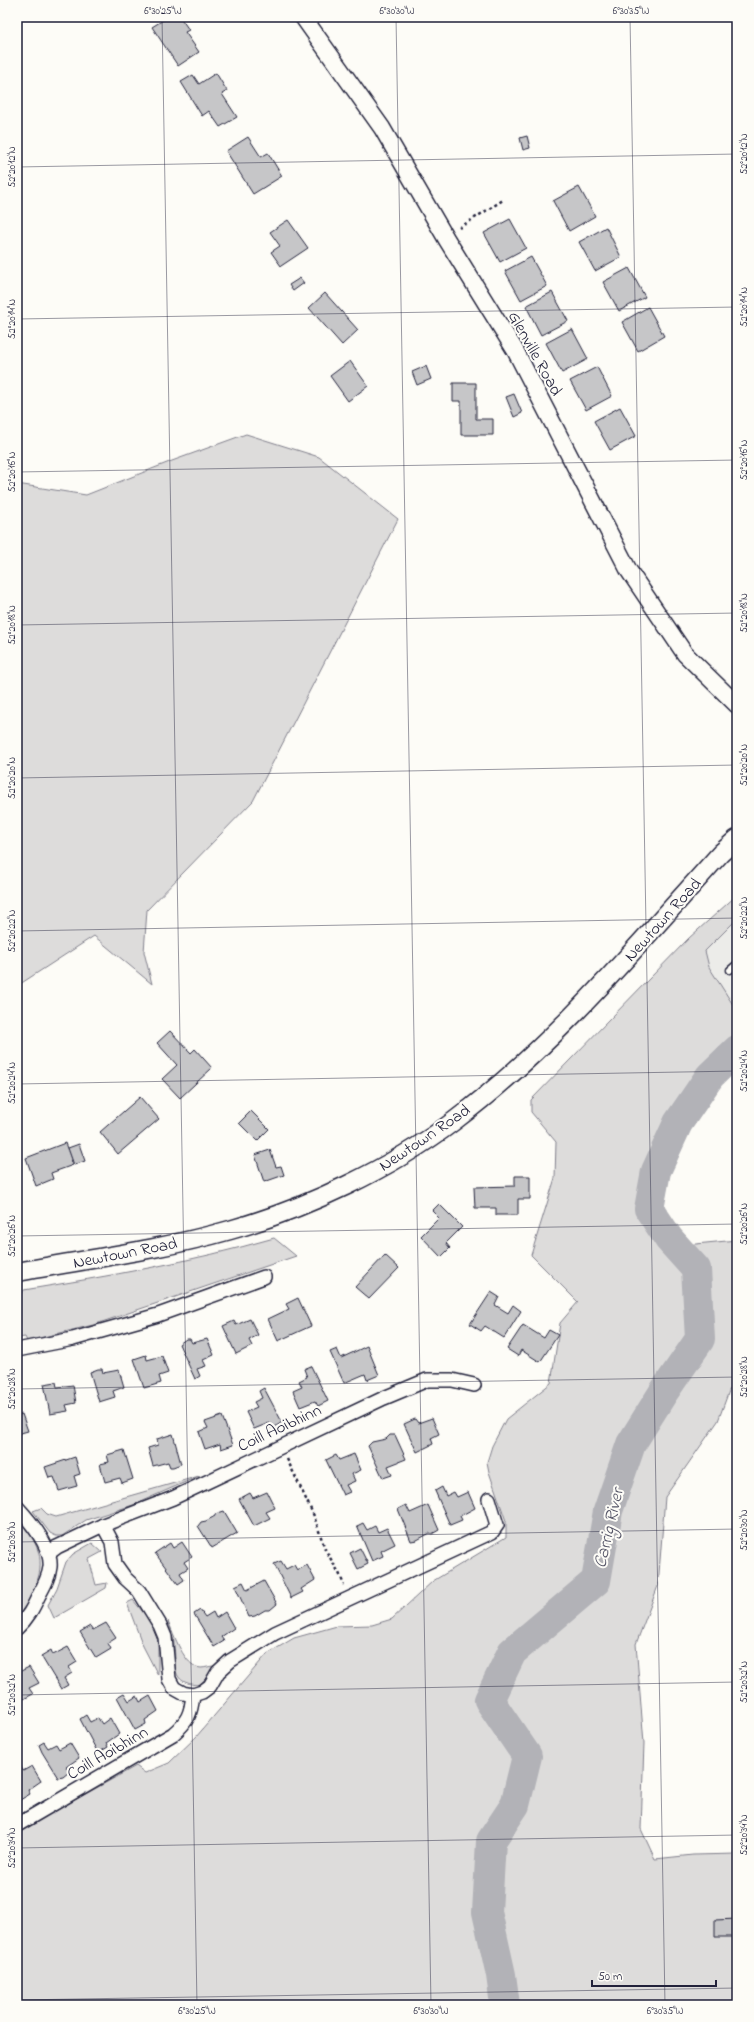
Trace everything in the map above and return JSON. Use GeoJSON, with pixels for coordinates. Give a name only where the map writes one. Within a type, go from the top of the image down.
{"type":"FeatureCollection","features":[{"type":"Feature","properties":{"kind":"main road","name":"Newtown Road"},"geometry":{"type":"LineString","coordinates":[[17,1272],[171,1244],[230,1230],[298,1206],[350,1184],[399,1156],[454,1121],[534,1054],[612,974],[721,853],[737,839]]}},
{"type":"Feature","properties":{"kind":"street","name":"Glenville Road"},"geometry":{"type":"LineString","coordinates":[[303,17],[382,128],[444,236],[515,350],[629,571],[685,654],[737,705]]}},
{"type":"Feature","properties":{"kind":"street"},"geometry":{"type":"LineString","coordinates":[[17,1350],[73,1339],[158,1315],[264,1277]]}},
{"type":"Feature","properties":{"kind":"street","name":"Coill Aoibhinn"},"geometry":{"type":"LineString","coordinates":[[49,1553],[57,1547],[103,1525],[172,1498],[384,1398],[427,1380],[452,1380],[474,1385]]}},
{"type":"Feature","properties":{"kind":"street"},"geometry":{"type":"LineString","coordinates":[[103,1525],[112,1542],[115,1564],[125,1578],[139,1591],[160,1625],[165,1638],[169,1679],[174,1688],[182,1693],[193,1695],[202,1692],[210,1686],[218,1672],[230,1661],[269,1637],[492,1532],[497,1525],[489,1500]]}},
{"type":"Feature","properties":{"kind":"street"},"geometry":{"type":"LineString","coordinates":[[17,1507],[30,1521],[49,1553],[50,1567],[47,1579],[27,1618],[17,1628]]}},
{"type":"Feature","properties":{"kind":"street","name":"Coill Aoibhinn"},"geometry":{"type":"LineString","coordinates":[[18,1824],[174,1734],[185,1724],[191,1711],[193,1695]]}},
{"type":"Feature","properties":{"kind":"lane"},"geometry":{"type":"LineString","coordinates":[[730,970],[737,964]]}},
{"type":"Feature","properties":{"kind":"path"},"geometry":{"type":"LineString","coordinates":[[444,236],[503,200]]}},
{"type":"Feature","properties":{"kind":"path"},"geometry":{"type":"LineString","coordinates":[[281,1446],[314,1516],[325,1549],[339,1572],[350,1598]]}},
{"type":"Feature","properties":{"kind":"shaded area"},"geometry":{"type":"Polygon","coordinates":[[[246,434],[319,457],[398,519],[253,801],[147,910],[144,952],[152,984],[94,936],[17,986],[17,484],[86,495],[246,434]]]}},
{"type":"Feature","properties":{"kind":"shaded area"},"geometry":{"type":"Polygon","coordinates":[[[737,895],[737,919],[705,951],[709,967],[737,1011],[737,1049],[712,1074],[684,1113],[670,1141],[649,1209],[675,1246],[737,1240],[737,1369],[718,1421],[665,1497],[658,1586],[636,1644],[644,1743],[641,1829],[655,1859],[693,1855],[737,1854],[737,2005],[17,2005],[17,1832],[136,1766],[145,1773],[169,1763],[196,1737],[267,1654],[294,1638],[337,1626],[372,1625],[392,1619],[433,1581],[506,1537],[506,1521],[487,1462],[492,1446],[506,1419],[551,1383],[560,1323],[578,1302],[531,1255],[555,1178],[556,1142],[531,1112],[531,1100],[689,938],[737,895]]]}},
{"type":"Feature","properties":{"kind":"shaded area"},"geometry":{"type":"Polygon","coordinates":[[[737,919],[737,1011],[709,967],[705,951],[737,919]]]}},
{"type":"Feature","properties":{"kind":"shaded area"},"geometry":{"type":"Polygon","coordinates":[[[274,1238],[296,1256],[93,1325],[27,1341],[25,1337],[17,1338],[17,1298],[24,1290],[119,1274],[243,1247],[274,1238]]]}},
{"type":"Feature","properties":{"kind":"shaded area"},"geometry":{"type":"Polygon","coordinates":[[[199,1476],[133,1505],[86,1520],[62,1536],[56,1536],[50,1533],[33,1511],[41,1508],[47,1514],[56,1517],[199,1476]]]}},
{"type":"Feature","properties":{"kind":"shaded area"},"geometry":{"type":"Polygon","coordinates":[[[17,1518],[35,1544],[40,1561],[40,1570],[33,1591],[22,1612],[17,1618],[17,1518]]]}},
{"type":"Feature","properties":{"kind":"shaded area"},"geometry":{"type":"Polygon","coordinates":[[[92,1543],[102,1552],[89,1559],[96,1585],[107,1583],[106,1588],[54,1618],[48,1605],[57,1588],[66,1562],[73,1554],[92,1543]]]}},
{"type":"Feature","properties":{"kind":"shaded area"},"geometry":{"type":"Polygon","coordinates":[[[133,1600],[153,1624],[158,1640],[158,1675],[143,1646],[127,1603],[133,1600]]]}},
{"type":"Feature","properties":{"kind":"shaded area"},"geometry":{"type":"Polygon","coordinates":[[[168,1621],[180,1649],[190,1662],[201,1668],[214,1666],[199,1685],[189,1684],[183,1681],[176,1672],[173,1639],[168,1621]]]}},
{"type":"Feature","properties":{"kind":"building"},"geometry":{"type":"Polygon","coordinates":[[[168,17],[180,17],[189,30],[185,32],[199,52],[178,66],[152,27],[168,17]]]}},
{"type":"Feature","properties":{"kind":"building"},"geometry":{"type":"Polygon","coordinates":[[[216,73],[227,91],[222,94],[237,117],[220,127],[209,111],[202,116],[181,82],[193,75],[199,84],[216,73]]]}},
{"type":"Feature","properties":{"kind":"building"},"geometry":{"type":"Polygon","coordinates":[[[527,136],[530,148],[523,150],[520,138],[527,136]]]}},
{"type":"Feature","properties":{"kind":"building"},"geometry":{"type":"Polygon","coordinates":[[[248,137],[261,157],[268,153],[282,176],[253,194],[226,151],[248,137]]]}},
{"type":"Feature","properties":{"kind":"building"},"geometry":{"type":"Polygon","coordinates":[[[579,187],[595,216],[569,231],[553,201],[579,187]]]}},
{"type":"Feature","properties":{"kind":"building"},"geometry":{"type":"Polygon","coordinates":[[[510,219],[526,248],[500,262],[484,233],[510,219]]]}},
{"type":"Feature","properties":{"kind":"building"},"geometry":{"type":"Polygon","coordinates":[[[288,220],[308,248],[281,266],[271,252],[280,246],[270,232],[288,220]]]}},
{"type":"Feature","properties":{"kind":"building"},"geometry":{"type":"Polygon","coordinates":[[[606,227],[621,257],[595,271],[579,242],[606,227]]]}},
{"type":"Feature","properties":{"kind":"building"},"geometry":{"type":"Polygon","coordinates":[[[531,257],[547,286],[521,300],[505,271],[531,257]]]}},
{"type":"Feature","properties":{"kind":"building"},"geometry":{"type":"Polygon","coordinates":[[[629,268],[645,297],[619,311],[603,282],[629,268]]]}},
{"type":"Feature","properties":{"kind":"building"},"geometry":{"type":"Polygon","coordinates":[[[300,278],[304,283],[293,291],[289,285],[300,278]]]}},
{"type":"Feature","properties":{"kind":"building"},"geometry":{"type":"Polygon","coordinates":[[[552,292],[568,321],[541,335],[526,306],[552,292]]]}},
{"type":"Feature","properties":{"kind":"building"},"geometry":{"type":"Polygon","coordinates":[[[325,293],[358,330],[342,345],[309,308],[325,293]]]}},
{"type":"Feature","properties":{"kind":"building"},"geometry":{"type":"Polygon","coordinates":[[[648,307],[664,336],[638,351],[622,322],[648,307]]]}},
{"type":"Feature","properties":{"kind":"building"},"geometry":{"type":"Polygon","coordinates":[[[572,329],[588,359],[562,373],[546,343],[572,329]]]}},
{"type":"Feature","properties":{"kind":"building"},"geometry":{"type":"Polygon","coordinates":[[[350,361],[368,386],[348,401],[330,376],[350,361]]]}},
{"type":"Feature","properties":{"kind":"building"},"geometry":{"type":"Polygon","coordinates":[[[426,366],[431,379],[417,385],[412,372],[426,366]]]}},
{"type":"Feature","properties":{"kind":"building"},"geometry":{"type":"Polygon","coordinates":[[[597,367],[612,396],[586,410],[570,381],[597,367]]]}},
{"type":"Feature","properties":{"kind":"building"},"geometry":{"type":"Polygon","coordinates":[[[453,383],[476,383],[476,419],[493,419],[493,435],[461,435],[461,401],[453,401],[453,383]]]}},
{"type":"Feature","properties":{"kind":"building"},"geometry":{"type":"Polygon","coordinates":[[[514,394],[522,413],[514,417],[506,397],[514,394]]]}},
{"type":"Feature","properties":{"kind":"building"},"geometry":{"type":"Polygon","coordinates":[[[620,407],[636,436],[610,450],[594,421],[620,407]]]}},
{"type":"Feature","properties":{"kind":"building"},"geometry":{"type":"Polygon","coordinates":[[[170,1031],[191,1053],[195,1049],[212,1068],[180,1098],[162,1079],[177,1065],[157,1043],[170,1031]]]}},
{"type":"Feature","properties":{"kind":"building"},"geometry":{"type":"Polygon","coordinates":[[[140,1097],[159,1119],[118,1154],[100,1132],[140,1097]]]}},
{"type":"Feature","properties":{"kind":"building"},"geometry":{"type":"Polygon","coordinates":[[[251,1111],[269,1129],[257,1141],[239,1123],[251,1111]]]}},
{"type":"Feature","properties":{"kind":"building"},"geometry":{"type":"Polygon","coordinates":[[[65,1143],[73,1165],[51,1173],[53,1179],[36,1186],[26,1158],[65,1143]]]}},
{"type":"Feature","properties":{"kind":"building"},"geometry":{"type":"Polygon","coordinates":[[[79,1144],[85,1161],[74,1165],[68,1148],[79,1144]]]}},
{"type":"Feature","properties":{"kind":"building"},"geometry":{"type":"Polygon","coordinates":[[[270,1150],[276,1167],[281,1166],[284,1175],[264,1182],[255,1155],[270,1150]]]}},
{"type":"Feature","properties":{"kind":"building"},"geometry":{"type":"Polygon","coordinates":[[[515,1176],[530,1176],[530,1199],[518,1199],[518,1215],[496,1215],[496,1208],[475,1208],[474,1187],[515,1186],[515,1176]]]}},
{"type":"Feature","properties":{"kind":"building"},"geometry":{"type":"Polygon","coordinates":[[[439,1204],[462,1227],[446,1243],[450,1248],[441,1257],[421,1236],[439,1218],[432,1211],[439,1204]]]}},
{"type":"Feature","properties":{"kind":"building"},"geometry":{"type":"Polygon","coordinates":[[[385,1255],[399,1268],[369,1299],[355,1287],[385,1255]]]}},
{"type":"Feature","properties":{"kind":"building"},"geometry":{"type":"Polygon","coordinates":[[[491,1292],[499,1297],[495,1305],[508,1313],[513,1305],[521,1311],[504,1338],[485,1326],[481,1331],[470,1324],[491,1292]]]}},
{"type":"Feature","properties":{"kind":"building"},"geometry":{"type":"Polygon","coordinates":[[[298,1298],[311,1326],[278,1341],[268,1319],[289,1309],[286,1304],[298,1298]]]}},
{"type":"Feature","properties":{"kind":"building"},"geometry":{"type":"Polygon","coordinates":[[[250,1319],[258,1335],[249,1340],[252,1346],[236,1354],[223,1326],[234,1321],[236,1325],[250,1319]]]}},
{"type":"Feature","properties":{"kind":"building"},"geometry":{"type":"Polygon","coordinates":[[[523,1325],[544,1338],[549,1330],[558,1335],[540,1362],[521,1350],[518,1356],[507,1349],[523,1325]]]}},
{"type":"Feature","properties":{"kind":"building"},"geometry":{"type":"Polygon","coordinates":[[[186,1339],[190,1339],[192,1343],[207,1339],[214,1355],[203,1360],[206,1366],[197,1369],[200,1376],[195,1379],[179,1344],[186,1339]]]}},
{"type":"Feature","properties":{"kind":"building"},"geometry":{"type":"Polygon","coordinates":[[[367,1346],[379,1375],[367,1380],[365,1374],[344,1383],[330,1352],[337,1349],[341,1358],[367,1346]]]}},
{"type":"Feature","properties":{"kind":"building"},"geometry":{"type":"Polygon","coordinates":[[[146,1355],[147,1360],[162,1356],[168,1373],[159,1376],[161,1383],[144,1388],[134,1359],[146,1355]]]}},
{"type":"Feature","properties":{"kind":"building"},"geometry":{"type":"Polygon","coordinates":[[[311,1366],[328,1401],[318,1406],[315,1401],[300,1407],[293,1391],[302,1387],[299,1381],[307,1377],[304,1369],[311,1366]]]}},
{"type":"Feature","properties":{"kind":"building"},"geometry":{"type":"Polygon","coordinates":[[[102,1369],[103,1373],[119,1370],[124,1387],[113,1391],[115,1397],[99,1402],[90,1372],[102,1369]]]}},
{"type":"Feature","properties":{"kind":"building"},"geometry":{"type":"Polygon","coordinates":[[[56,1382],[57,1387],[73,1385],[76,1403],[66,1405],[68,1411],[50,1414],[44,1384],[56,1382]]]}},
{"type":"Feature","properties":{"kind":"building"},"geometry":{"type":"Polygon","coordinates":[[[264,1388],[282,1422],[271,1428],[269,1423],[254,1429],[246,1412],[257,1407],[254,1402],[262,1398],[259,1391],[264,1388]]]}},
{"type":"Feature","properties":{"kind":"building"},"geometry":{"type":"Polygon","coordinates":[[[22,1414],[28,1431],[17,1434],[17,1416],[22,1414]]]}},
{"type":"Feature","properties":{"kind":"building"},"geometry":{"type":"Polygon","coordinates":[[[222,1416],[233,1445],[221,1449],[220,1444],[205,1449],[199,1432],[208,1428],[205,1422],[222,1416]]]}},
{"type":"Feature","properties":{"kind":"building"},"geometry":{"type":"Polygon","coordinates":[[[432,1418],[439,1434],[431,1438],[433,1444],[417,1452],[404,1424],[415,1419],[418,1423],[432,1418]]]}},
{"type":"Feature","properties":{"kind":"building"},"geometry":{"type":"Polygon","coordinates":[[[173,1434],[181,1464],[170,1467],[168,1462],[153,1466],[148,1448],[158,1445],[157,1439],[173,1434]]]}},
{"type":"Feature","properties":{"kind":"building"},"geometry":{"type":"Polygon","coordinates":[[[390,1435],[395,1435],[406,1459],[388,1466],[392,1475],[383,1478],[368,1446],[372,1442],[386,1439],[390,1435]]]}},
{"type":"Feature","properties":{"kind":"building"},"geometry":{"type":"Polygon","coordinates":[[[124,1450],[133,1479],[122,1483],[120,1478],[105,1482],[100,1464],[109,1462],[107,1455],[124,1450]]]}},
{"type":"Feature","properties":{"kind":"building"},"geometry":{"type":"Polygon","coordinates":[[[354,1454],[361,1470],[352,1474],[355,1481],[346,1485],[350,1492],[343,1495],[326,1460],[336,1455],[339,1460],[354,1454]]]}},
{"type":"Feature","properties":{"kind":"building"},"geometry":{"type":"Polygon","coordinates":[[[75,1457],[80,1474],[74,1476],[77,1486],[59,1491],[54,1477],[49,1478],[45,1467],[75,1457]]]}},
{"type":"Feature","properties":{"kind":"building"},"geometry":{"type":"Polygon","coordinates":[[[442,1487],[446,1496],[454,1492],[457,1497],[468,1492],[475,1508],[460,1516],[462,1520],[450,1525],[435,1491],[442,1487]]]}},
{"type":"Feature","properties":{"kind":"building"},"geometry":{"type":"Polygon","coordinates":[[[267,1492],[275,1508],[266,1512],[270,1518],[254,1526],[239,1499],[250,1493],[253,1498],[267,1492]]]}},
{"type":"Feature","properties":{"kind":"building"},"geometry":{"type":"Polygon","coordinates":[[[406,1505],[410,1513],[428,1505],[439,1530],[417,1540],[411,1541],[398,1509],[406,1505]]]}},
{"type":"Feature","properties":{"kind":"building"},"geometry":{"type":"Polygon","coordinates":[[[224,1511],[237,1533],[212,1548],[198,1526],[201,1522],[206,1521],[215,1516],[215,1514],[224,1511]]]}},
{"type":"Feature","properties":{"kind":"building"},"geometry":{"type":"Polygon","coordinates":[[[363,1523],[367,1530],[375,1526],[378,1532],[387,1528],[395,1544],[381,1551],[383,1556],[372,1561],[357,1526],[363,1523]]]}},
{"type":"Feature","properties":{"kind":"building"},"geometry":{"type":"Polygon","coordinates":[[[182,1542],[192,1557],[184,1562],[188,1568],[180,1573],[184,1580],[178,1584],[155,1553],[170,1543],[173,1548],[182,1542]]]}},
{"type":"Feature","properties":{"kind":"building"},"geometry":{"type":"Polygon","coordinates":[[[360,1548],[368,1564],[358,1569],[350,1553],[360,1548]]]}},
{"type":"Feature","properties":{"kind":"building"},"geometry":{"type":"Polygon","coordinates":[[[281,1561],[286,1569],[294,1565],[297,1570],[307,1565],[315,1580],[301,1589],[303,1592],[291,1598],[274,1564],[281,1561]]]}},
{"type":"Feature","properties":{"kind":"building"},"geometry":{"type":"Polygon","coordinates":[[[264,1581],[277,1604],[270,1610],[265,1610],[255,1616],[249,1617],[235,1586],[243,1582],[247,1590],[264,1581]]]}},
{"type":"Feature","properties":{"kind":"building"},"geometry":{"type":"Polygon","coordinates":[[[200,1610],[205,1617],[213,1612],[216,1618],[225,1612],[234,1628],[221,1637],[224,1641],[214,1647],[194,1614],[200,1610]]]}},
{"type":"Feature","properties":{"kind":"building"},"geometry":{"type":"Polygon","coordinates":[[[106,1623],[116,1638],[108,1643],[111,1649],[96,1658],[80,1632],[90,1626],[93,1630],[106,1623]]]}},
{"type":"Feature","properties":{"kind":"building"},"geometry":{"type":"Polygon","coordinates":[[[68,1647],[77,1662],[69,1667],[72,1673],[64,1678],[68,1685],[61,1689],[41,1656],[51,1650],[53,1655],[68,1647]]]}},
{"type":"Feature","properties":{"kind":"building"},"geometry":{"type":"Polygon","coordinates":[[[29,1667],[39,1683],[29,1688],[33,1694],[18,1702],[17,1673],[29,1667]]]}},
{"type":"Feature","properties":{"kind":"building"},"geometry":{"type":"Polygon","coordinates":[[[124,1693],[129,1701],[137,1696],[140,1702],[150,1696],[158,1711],[145,1720],[146,1724],[135,1730],[117,1697],[124,1693]]]}},
{"type":"Feature","properties":{"kind":"building"},"geometry":{"type":"Polygon","coordinates":[[[86,1715],[90,1722],[98,1718],[102,1724],[110,1718],[119,1734],[106,1743],[108,1747],[98,1753],[80,1719],[86,1715]]]}},
{"type":"Feature","properties":{"kind":"building"},"geometry":{"type":"Polygon","coordinates":[[[44,1742],[48,1748],[56,1744],[59,1749],[70,1743],[79,1758],[66,1767],[69,1772],[63,1777],[58,1778],[42,1752],[39,1745],[44,1742]]]}},
{"type":"Feature","properties":{"kind":"building"},"geometry":{"type":"Polygon","coordinates":[[[20,1765],[23,1771],[32,1766],[41,1781],[28,1790],[30,1794],[20,1800],[17,1795],[17,1766],[20,1765]]]}},
{"type":"Feature","properties":{"kind":"building"},"geometry":{"type":"Polygon","coordinates":[[[737,1919],[737,1937],[715,1937],[715,1920],[737,1919]]]}},
{"type":"Feature","properties":{"kind":"waterway","name":"Carrig River"},"geometry":{"type":"LineString","coordinates":[[505,2005],[501,1975],[487,1912],[491,1841],[515,1805],[527,1756],[489,1700],[512,1652],[596,1581],[608,1511],[631,1444],[663,1393],[700,1339],[696,1269],[669,1239],[649,1209],[656,1171],[678,1123],[710,1076],[737,1050]]}}]}
